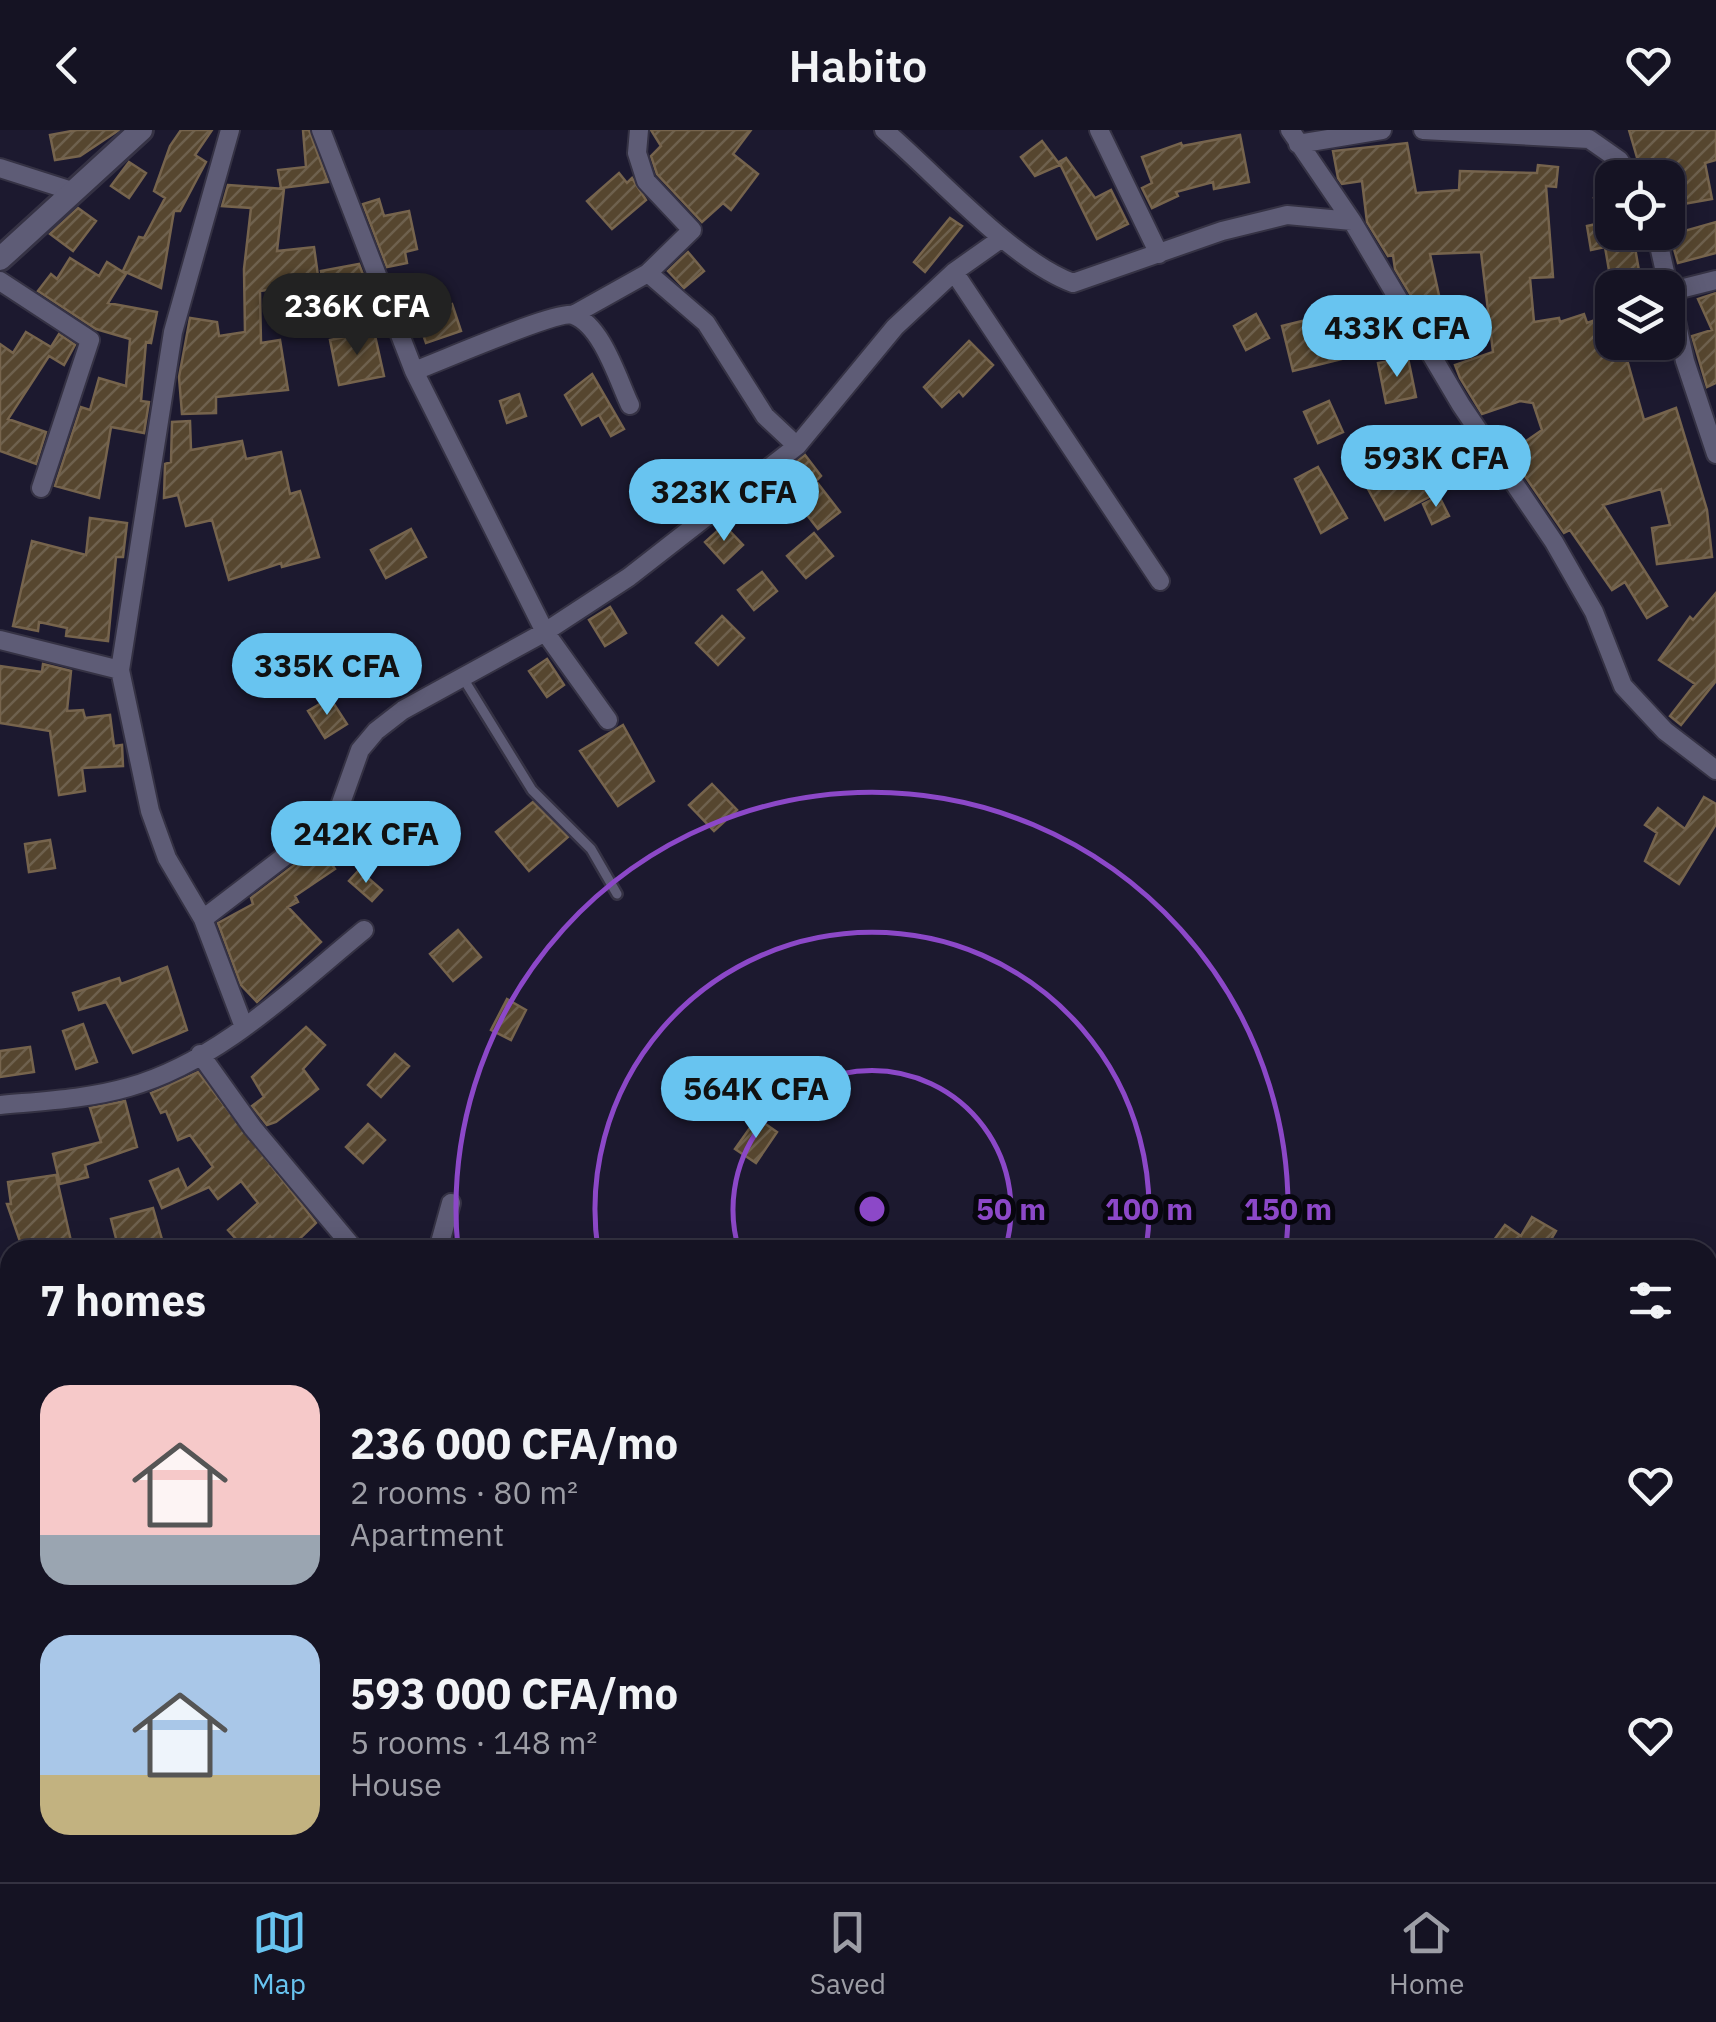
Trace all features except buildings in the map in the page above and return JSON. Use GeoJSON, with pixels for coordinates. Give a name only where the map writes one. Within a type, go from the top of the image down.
{"type":"FeatureCollection","features":[{"type":"Feature","properties":{"kind":"street"},"geometry":{"type":"LineString","coordinates":[[0,259],[141,130]]}},
{"type":"Feature","properties":{"kind":"street"},"geometry":{"type":"LineString","coordinates":[[230,130],[173,332],[120,670],[150,811],[167,858],[203,919],[244,1027]]}},
{"type":"Feature","properties":{"kind":"street"},"geometry":{"type":"LineString","coordinates":[[321,130],[414,371],[545,632],[608,720]]}},
{"type":"Feature","properties":{"kind":"street"},"geometry":{"type":"LineString","coordinates":[[414,371],[553,315],[574,315],[648,273],[692,230],[646,181],[637,153],[639,130]]}},
{"type":"Feature","properties":{"kind":"street"},"geometry":{"type":"LineString","coordinates":[[884,130],[1002,238],[1055,276],[1073,283],[1288,215],[1352,221]]}},
{"type":"Feature","properties":{"kind":"street"},"geometry":{"type":"LineString","coordinates":[[1099,130],[1159,254]]}},
{"type":"Feature","properties":{"kind":"street"},"geometry":{"type":"LineString","coordinates":[[1294,137],[1382,130]]}},
{"type":"Feature","properties":{"kind":"street"},"geometry":{"type":"LineString","coordinates":[[1423,130],[1590,134],[1619,160]]}},
{"type":"Feature","properties":{"kind":"street"},"geometry":{"type":"LineString","coordinates":[[1294,137],[1352,221],[1460,405],[1554,542],[1594,612],[1623,686],[1664,731],[1716,770]]}},
{"type":"Feature","properties":{"kind":"street"},"geometry":{"type":"LineString","coordinates":[[0,168],[72,191]]}},
{"type":"Feature","properties":{"kind":"street"},"geometry":{"type":"LineString","coordinates":[[203,919],[336,816],[360,750],[376,731],[403,710],[545,632],[629,576],[797,446],[895,328],[954,272],[1002,238]]}},
{"type":"Feature","properties":{"kind":"street"},"geometry":{"type":"LineString","coordinates":[[954,272],[1160,581]]}},
{"type":"Feature","properties":{"kind":"street"},"geometry":{"type":"LineString","coordinates":[[648,273],[706,322],[765,416],[797,446]]}},
{"type":"Feature","properties":{"kind":"street"},"geometry":{"type":"LineString","coordinates":[[1685,288],[1716,280]]}},
{"type":"Feature","properties":{"kind":"street"},"geometry":{"type":"LineString","coordinates":[[0,281],[90,340],[41,488]]}},
{"type":"Feature","properties":{"kind":"street"},"geometry":{"type":"LineString","coordinates":[[574,315],[593,332],[630,405]]}},
{"type":"Feature","properties":{"kind":"street"},"geometry":{"type":"LineString","coordinates":[[1685,360],[1716,454]]}},
{"type":"Feature","properties":{"kind":"street"},"geometry":{"type":"LineString","coordinates":[[0,640],[120,670]]}},
{"type":"Feature","properties":{"kind":"street"},"geometry":{"type":"LineString","coordinates":[[0,1106],[132,1086],[200,1054],[244,1027],[364,930]]}},
{"type":"Feature","properties":{"kind":"street"},"geometry":{"type":"LineString","coordinates":[[200,1054],[252,1128],[347,1240]]}},
{"type":"Feature","properties":{"kind":"street"},"geometry":{"type":"LineString","coordinates":[[441,1240],[450,1203]]}},
{"type":"Feature","properties":{"kind":"lane"},"geometry":{"type":"LineString","coordinates":[[463,678],[532,790],[592,850],[617,894]]}}]}
